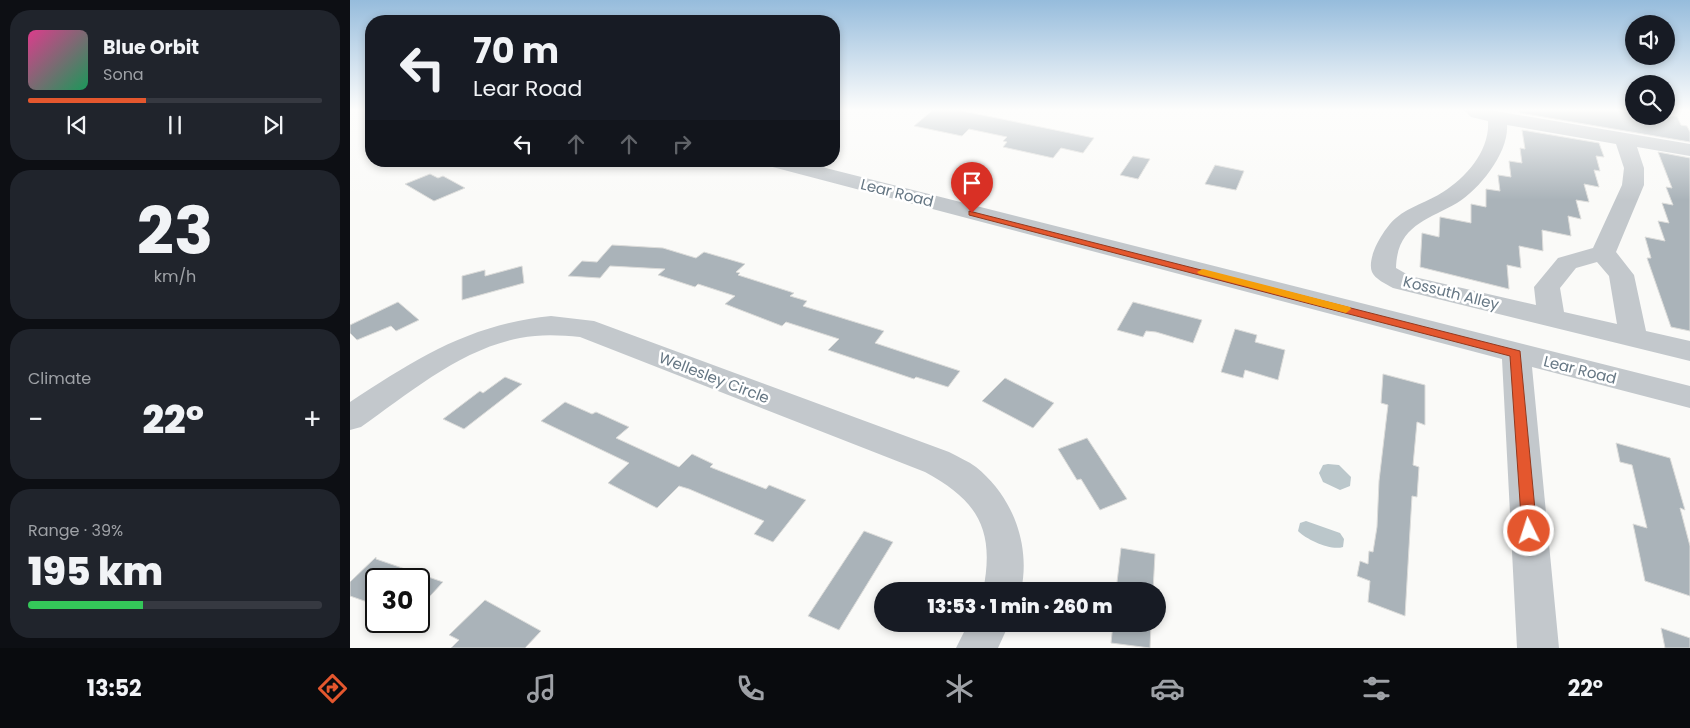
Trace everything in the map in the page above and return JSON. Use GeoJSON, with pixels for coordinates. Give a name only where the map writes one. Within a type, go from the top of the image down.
{"type":"FeatureCollection","features":[{"type":"Feature","properties":{"kind":"street","name":"Kossuth Alley"},"geometry":{"type":"LineString","coordinates":[[1498,139],[1492,153],[1457,193],[1413,215],[1402,224],[1390,241],[1384,271],[1402,282],[1690,351]]}},
{"type":"Feature","properties":{"kind":"street"},"geometry":{"type":"LineString","coordinates":[[1621,139],[1690,150]]}},
{"type":"Feature","properties":{"kind":"street"},"geometry":{"type":"LineString","coordinates":[[1603,253],[1633,185],[1634,168],[1625,140]]}},
{"type":"Feature","properties":{"kind":"street","name":"Lear Road"},"geometry":{"type":"LineString","coordinates":[[795,167],[1690,398]]}},
{"type":"Feature","properties":{"kind":"street"},"geometry":{"type":"LineString","coordinates":[[1551,318],[1547,287],[1567,263],[1603,253]]}},
{"type":"Feature","properties":{"kind":"street"},"geometry":{"type":"LineString","coordinates":[[1603,253],[1621,275],[1629,308],[1633,337]]}},
{"type":"Feature","properties":{"kind":"street","name":"Wellesley Circle"},"geometry":{"type":"LineString","coordinates":[[350,418],[428,366],[466,345],[496,334],[525,327],[553,324],[584,328],[937,462],[963,476],[990,504],[1002,530],[1007,561],[1004,582]]}},
{"type":"Feature","properties":{"kind":"street"},"geometry":{"type":"LineString","coordinates":[[1516,354],[1538,648]]}},
{"type":"Feature","properties":{"kind":"street"},"geometry":{"type":"LineString","coordinates":[[977,648],[985,632]]}},
{"type":"Feature","properties":{"kind":"shaded area"},"geometry":{"type":"Polygon","coordinates":[[[1323,465],[1339,465],[1351,477],[1350,486],[1340,490],[1323,482],[1319,473],[1323,465]]]}},
{"type":"Feature","properties":{"kind":"shaded area"},"geometry":{"type":"Polygon","coordinates":[[[1306,521],[1340,533],[1344,539],[1343,547],[1326,546],[1302,534],[1298,531],[1300,523],[1306,521]]]}},
{"type":"Feature","properties":{"kind":"building"},"geometry":{"type":"Polygon","coordinates":[[[1005,139],[1093,139],[1083,153],[1061,148],[1053,158],[1003,147],[1007,142],[1003,141],[1005,139]]]}},
{"type":"Feature","properties":{"kind":"building"},"geometry":{"type":"Polygon","coordinates":[[[1523,139],[1577,139],[1599,143],[1604,157],[1596,156],[1600,171],[1594,170],[1599,187],[1584,184],[1589,202],[1576,200],[1581,219],[1568,216],[1571,236],[1542,230],[1543,251],[1519,246],[1521,268],[1507,265],[1509,289],[1420,267],[1422,233],[1439,237],[1440,217],[1471,223],[1471,204],[1486,207],[1486,189],[1500,191],[1498,175],[1511,177],[1509,161],[1522,163],[1520,148],[1525,149],[1523,139]]]}},
{"type":"Feature","properties":{"kind":"building"},"geometry":{"type":"Polygon","coordinates":[[[1674,139],[1690,139],[1690,142],[1674,139]]]}},
{"type":"Feature","properties":{"kind":"building"},"geometry":{"type":"Polygon","coordinates":[[[1658,152],[1690,158],[1690,331],[1671,327],[1647,258],[1651,258],[1645,237],[1665,241],[1658,221],[1669,223],[1662,203],[1673,205],[1666,187],[1672,188],[1658,152]]]}},
{"type":"Feature","properties":{"kind":"building"},"geometry":{"type":"Polygon","coordinates":[[[1133,156],[1150,159],[1138,179],[1120,175],[1133,156]]]}},
{"type":"Feature","properties":{"kind":"building"},"geometry":{"type":"Polygon","coordinates":[[[1215,165],[1244,171],[1236,190],[1205,184],[1215,165]]]}},
{"type":"Feature","properties":{"kind":"building"},"geometry":{"type":"Polygon","coordinates":[[[430,174],[438,178],[443,176],[465,188],[434,201],[405,184],[430,174]]]}},
{"type":"Feature","properties":{"kind":"building"},"geometry":{"type":"Polygon","coordinates":[[[612,245],[663,248],[696,258],[704,252],[745,264],[736,272],[740,273],[738,275],[794,293],[790,296],[807,301],[803,306],[884,331],[875,343],[960,371],[948,387],[916,377],[914,379],[828,350],[839,339],[786,322],[782,326],[725,304],[735,296],[698,284],[695,287],[658,275],[665,269],[610,266],[600,278],[568,276],[582,261],[597,262],[612,245]]]}},
{"type":"Feature","properties":{"kind":"building"},"geometry":{"type":"Polygon","coordinates":[[[522,266],[524,283],[462,300],[462,276],[485,270],[485,276],[522,266]]]}},
{"type":"Feature","properties":{"kind":"building"},"geometry":{"type":"Polygon","coordinates":[[[398,302],[419,320],[396,331],[391,326],[357,340],[350,333],[350,325],[398,302]]]}},
{"type":"Feature","properties":{"kind":"building"},"geometry":{"type":"Polygon","coordinates":[[[1133,302],[1202,320],[1193,343],[1156,332],[1146,331],[1143,337],[1117,330],[1133,302]]]}},
{"type":"Feature","properties":{"kind":"building"},"geometry":{"type":"Polygon","coordinates":[[[1235,329],[1257,335],[1255,342],[1285,350],[1278,380],[1245,370],[1243,378],[1221,372],[1235,329]]]}},
{"type":"Feature","properties":{"kind":"building"},"geometry":{"type":"Polygon","coordinates":[[[1383,374],[1425,385],[1425,425],[1417,422],[1413,465],[1419,467],[1417,497],[1412,496],[1405,616],[1368,602],[1370,581],[1357,576],[1360,561],[1368,564],[1369,551],[1373,552],[1377,527],[1379,481],[1388,405],[1381,403],[1383,374]]]}},
{"type":"Feature","properties":{"kind":"building"},"geometry":{"type":"Polygon","coordinates":[[[505,377],[522,384],[464,429],[443,419],[480,391],[483,393],[505,377]]]}},
{"type":"Feature","properties":{"kind":"building"},"geometry":{"type":"Polygon","coordinates":[[[1005,378],[1054,403],[1033,428],[982,401],[1005,378]]]}},
{"type":"Feature","properties":{"kind":"building"},"geometry":{"type":"Polygon","coordinates":[[[565,402],[592,414],[596,412],[629,427],[616,438],[679,467],[692,454],[713,464],[710,467],[766,489],[769,485],[806,500],[773,542],[754,534],[764,521],[679,486],[657,508],[608,483],[629,463],[541,421],[565,402]]]}},
{"type":"Feature","properties":{"kind":"building"},"geometry":{"type":"Polygon","coordinates":[[[1087,438],[1127,499],[1100,510],[1081,479],[1077,480],[1058,449],[1087,438]]]}},
{"type":"Feature","properties":{"kind":"building"},"geometry":{"type":"Polygon","coordinates":[[[1616,443],[1670,458],[1685,510],[1680,508],[1690,546],[1690,596],[1645,581],[1633,524],[1647,528],[1632,465],[1620,462],[1616,443]]]}},
{"type":"Feature","properties":{"kind":"building"},"geometry":{"type":"Polygon","coordinates":[[[864,531],[893,542],[839,630],[808,616],[864,531]]]}},
{"type":"Feature","properties":{"kind":"building"},"geometry":{"type":"Polygon","coordinates":[[[1121,548],[1155,554],[1153,582],[1117,582],[1121,548]]]}},
{"type":"Feature","properties":{"kind":"building"},"geometry":{"type":"Polygon","coordinates":[[[376,557],[376,559],[402,568],[365,568],[365,601],[350,596],[350,582],[376,557]]]}},
{"type":"Feature","properties":{"kind":"building"},"geometry":{"type":"Polygon","coordinates":[[[430,578],[443,582],[430,596],[430,578]]]}},
{"type":"Feature","properties":{"kind":"building"},"geometry":{"type":"Polygon","coordinates":[[[485,600],[541,631],[525,648],[451,648],[459,640],[449,635],[485,600]]]}},
{"type":"Feature","properties":{"kind":"building"},"geometry":{"type":"Polygon","coordinates":[[[1661,628],[1690,638],[1690,648],[1665,648],[1661,628]]]}},
{"type":"Feature","properties":{"kind":"building"},"geometry":{"type":"Polygon","coordinates":[[[1112,632],[1151,632],[1150,648],[1111,643],[1112,632]]]}},
{"type":"Feature","properties":{"kind":"slow traffic"},"geometry":{"type":"LineString","coordinates":[[1203,272],[1346,309]]}},
{"type":"Feature","properties":{"kind":"route"},"geometry":{"type":"LineString","coordinates":[[972,213],[1516,354],[1529,531]]}}]}
